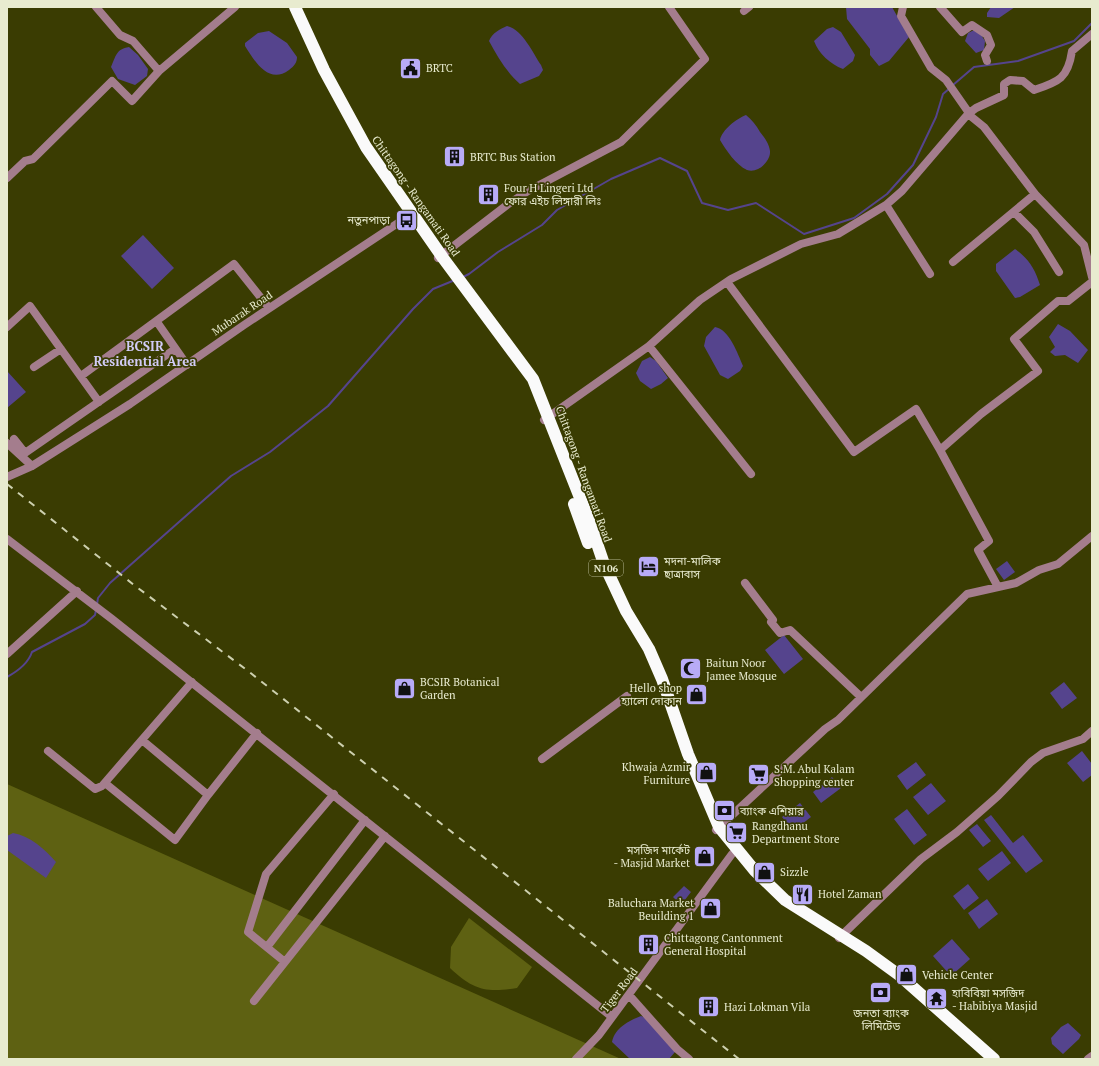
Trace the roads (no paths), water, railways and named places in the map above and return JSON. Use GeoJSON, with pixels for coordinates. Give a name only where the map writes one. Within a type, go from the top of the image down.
{"type":"FeatureCollection","features":[{"type":"Feature","properties":{"kind":"highway","name":"Chittagong - Rangamati Road"},"geometry":{"type":"LineString","coordinates":[[289,7],[340,118],[366,160],[407,217],[440,257]]}},
{"type":"Feature","properties":{"kind":"highway","name":"Chittagong - Rangamati Road"},"geometry":{"type":"LineString","coordinates":[[295,7],[327,77],[366,148],[440,257],[521,369],[546,418],[590,548],[651,666],[688,775],[700,802],[732,854],[758,885],[788,910],[840,937],[896,981],[985,1059]]}},
{"type":"Feature","properties":{"kind":"highway","name":"Chittagong - Rangamati Road"},"geometry":{"type":"LineString","coordinates":[[717,829],[784,900],[899,975],[994,1059]]}},
{"type":"Feature","properties":{"kind":"street"},"geometry":{"type":"LineString","coordinates":[[96,7],[120,35],[134,41],[159,71]]}},
{"type":"Feature","properties":{"kind":"street"},"geometry":{"type":"LineString","coordinates":[[7,178],[25,161],[34,159],[112,81],[132,101],[159,71],[235,7]]}},
{"type":"Feature","properties":{"kind":"street"},"geometry":{"type":"LineString","coordinates":[[440,257],[507,205],[528,191],[621,142],[705,59],[669,7]]}},
{"type":"Feature","properties":{"kind":"street"},"geometry":{"type":"LineString","coordinates":[[903,7],[901,16],[931,68],[946,80],[969,114],[984,127],[1035,194],[1084,245],[1092,277]]}},
{"type":"Feature","properties":{"kind":"street"},"geometry":{"type":"LineString","coordinates":[[940,7],[962,32],[972,25],[987,35],[991,45],[985,55],[987,61]]}},
{"type":"Feature","properties":{"kind":"street"},"geometry":{"type":"LineString","coordinates":[[546,418],[649,346],[700,300],[727,282],[801,244],[838,234],[886,204],[902,191],[969,114],[1004,95],[1004,84],[1010,80],[1023,80],[1034,90],[1055,84],[1070,67],[1072,51],[1092,34]]}},
{"type":"Feature","properties":{"kind":"street"},"geometry":{"type":"LineString","coordinates":[[953,262],[1035,194]]}},
{"type":"Feature","properties":{"kind":"street"},"geometry":{"type":"LineString","coordinates":[[886,204],[930,274]]}},
{"type":"Feature","properties":{"kind":"street"},"geometry":{"type":"LineString","coordinates":[[1014,212],[1034,232],[1059,272]]}},
{"type":"Feature","properties":{"kind":"street","name":"Mubarak Road"},"geometry":{"type":"LineString","coordinates":[[7,477],[32,466],[187,365],[269,308],[407,217]]}},
{"type":"Feature","properties":{"kind":"street"},"geometry":{"type":"LineString","coordinates":[[81,376],[157,322],[234,264],[269,308]]}},
{"type":"Feature","properties":{"kind":"street"},"geometry":{"type":"LineString","coordinates":[[727,282],[854,452],[916,409],[990,540],[978,550],[998,587]]}},
{"type":"Feature","properties":{"kind":"street"},"geometry":{"type":"LineString","coordinates":[[940,450],[981,414],[1038,371],[1014,339],[1058,301],[1068,301],[1092,282]]}},
{"type":"Feature","properties":{"kind":"street"},"geometry":{"type":"LineString","coordinates":[[7,327],[30,306],[99,402]]}},
{"type":"Feature","properties":{"kind":"street"},"geometry":{"type":"LineString","coordinates":[[157,322],[187,365]]}},
{"type":"Feature","properties":{"kind":"street"},"geometry":{"type":"LineString","coordinates":[[649,346],[751,474]]}},
{"type":"Feature","properties":{"kind":"street"},"geometry":{"type":"LineString","coordinates":[[34,367],[61,349]]}},
{"type":"Feature","properties":{"kind":"street"},"geometry":{"type":"LineString","coordinates":[[11,441],[25,453],[175,349]]}},
{"type":"Feature","properties":{"kind":"street"},"geometry":{"type":"LineString","coordinates":[[11,441],[32,466]]}},
{"type":"Feature","properties":{"kind":"street"},"geometry":{"type":"LineString","coordinates":[[717,829],[861,697],[967,594],[1016,583],[1040,570],[1058,564],[1092,536]]}},
{"type":"Feature","properties":{"kind":"street"},"geometry":{"type":"LineString","coordinates":[[7,540],[89,600],[612,1017]]}},
{"type":"Feature","properties":{"kind":"street"},"geometry":{"type":"LineString","coordinates":[[746,583],[773,620],[771,622],[780,634],[790,630],[861,697]]}},
{"type":"Feature","properties":{"kind":"street"},"geometry":{"type":"LineString","coordinates":[[7,654],[77,591]]}},
{"type":"Feature","properties":{"kind":"street"},"geometry":{"type":"LineString","coordinates":[[48,751],[95,789],[102,786],[192,682]]}},
{"type":"Feature","properties":{"kind":"street"},"geometry":{"type":"LineString","coordinates":[[542,760],[627,696]]}},
{"type":"Feature","properties":{"kind":"street"},"geometry":{"type":"LineString","coordinates":[[840,937],[921,859],[957,832],[998,796],[1031,762],[1043,753],[1083,738],[1092,731]]}},
{"type":"Feature","properties":{"kind":"street"},"geometry":{"type":"LineString","coordinates":[[106,783],[175,840],[257,733]]}},
{"type":"Feature","properties":{"kind":"street"},"geometry":{"type":"LineString","coordinates":[[142,740],[208,795]]}},
{"type":"Feature","properties":{"kind":"street"},"geometry":{"type":"LineString","coordinates":[[285,962],[248,932],[266,874],[334,794]]}},
{"type":"Feature","properties":{"kind":"street"},"geometry":{"type":"LineString","coordinates":[[267,947],[365,820]]}},
{"type":"Feature","properties":{"kind":"street"},"geometry":{"type":"LineString","coordinates":[[254,1001],[385,836]]}},
{"type":"Feature","properties":{"kind":"street","name":"Tiger Road"},"geometry":{"type":"LineString","coordinates":[[576,1059],[599,1035],[732,854]]}},
{"type":"Feature","properties":{"kind":"street"},"geometry":{"type":"LineString","coordinates":[[629,995],[677,1049],[689,1059]]}},
{"type":"Feature","properties":{"kind":"street"},"geometry":{"type":"LineString","coordinates":[[1088,1059],[1092,1056]]}},
{"type":"Feature","properties":{"kind":"waterway"},"geometry":{"type":"LineString","coordinates":[[953,85],[974,67],[1018,61],[1074,41],[1092,23]]}},
{"type":"Feature","properties":{"kind":"waterway"},"geometry":{"type":"LineString","coordinates":[[463,277],[498,252],[542,225],[557,210],[611,179],[660,158],[687,171],[702,203],[728,210],[756,203],[804,234],[854,218],[887,194],[913,165],[936,117],[943,94],[950,88]]}},
{"type":"Feature","properties":{"kind":"waterway"},"geometry":{"type":"LineString","coordinates":[[97,604],[98,598],[110,583],[231,476],[270,452],[328,406],[413,309],[433,289],[455,280]]}},
{"type":"Feature","properties":{"kind":"waterway"},"geometry":{"type":"LineString","coordinates":[[7,677],[22,667],[32,652],[85,624],[95,615],[96,610]]}},
{"type":"Feature","properties":{"kind":"railway"},"geometry":{"type":"LineString","coordinates":[[7,484],[134,585],[248,671],[739,1059]]}},
{"type":"Feature","properties":{"kind":"place","name":"BRTC"},"geometry":{"type":"Point","coordinates":[410,68]}},
{"type":"Feature","properties":{"kind":"place","name":"BRTC Bus Station"},"geometry":{"type":"Point","coordinates":[454,157]}},
{"type":"Feature","properties":{"kind":"place","name":"Four H Lingeri Ltd ফোর এইচ লিঙ্গারী লিঃ"},"geometry":{"type":"Point","coordinates":[489,194]}},
{"type":"Feature","properties":{"kind":"place","name":"নতুনপাড়া"},"geometry":{"type":"Point","coordinates":[406,220]}},
{"type":"Feature","properties":{"kind":"place","name":"মদনা-মালিক ছাত্রাবাস"},"geometry":{"type":"Point","coordinates":[648,567]}},
{"type":"Feature","properties":{"kind":"place","name":"Baitun Noor Jamee Mosque"},"geometry":{"type":"Point","coordinates":[690,669]}},
{"type":"Feature","properties":{"kind":"place","name":"BCSIR Botanical Garden"},"geometry":{"type":"Point","coordinates":[404,688]}},
{"type":"Feature","properties":{"kind":"place","name":"Hello shop হ্যালো দোকান"},"geometry":{"type":"Point","coordinates":[697,694]}},
{"type":"Feature","properties":{"kind":"place","name":"Khwaja Azmir Furniture"},"geometry":{"type":"Point","coordinates":[706,773]}},
{"type":"Feature","properties":{"kind":"place","name":"S.M. Abul Kalam Shopping center"},"geometry":{"type":"Point","coordinates":[759,775]}},
{"type":"Feature","properties":{"kind":"place","name":"ব্যাংক এশিয়ার"},"geometry":{"type":"Point","coordinates":[724,811]}},
{"type":"Feature","properties":{"kind":"place","name":"Rangdhanu Department Store"},"geometry":{"type":"Point","coordinates":[737,832]}},
{"type":"Feature","properties":{"kind":"place","name":"মসজিদ মার্কেট - Masjid Market"},"geometry":{"type":"Point","coordinates":[705,856]}},
{"type":"Feature","properties":{"kind":"place","name":"Sizzle"},"geometry":{"type":"Point","coordinates":[765,872]}},
{"type":"Feature","properties":{"kind":"place","name":"Hotel Zaman"},"geometry":{"type":"Point","coordinates":[802,894]}},
{"type":"Feature","properties":{"kind":"place","name":"Baluchara Market Beuilding 1"},"geometry":{"type":"Point","coordinates":[710,909]}},
{"type":"Feature","properties":{"kind":"place","name":"Chittagong Cantonment General Hospital"},"geometry":{"type":"Point","coordinates":[648,944]}},
{"type":"Feature","properties":{"kind":"place","name":"Vehicle Center"},"geometry":{"type":"Point","coordinates":[907,975]}},
{"type":"Feature","properties":{"kind":"place","name":"জনতা ব্যাংক লিমিটেড"},"geometry":{"type":"Point","coordinates":[881,993]}},
{"type":"Feature","properties":{"kind":"place","name":"হাবিবিয়া মসজিদ - Habibiya Masjid"},"geometry":{"type":"Point","coordinates":[936,999]}},
{"type":"Feature","properties":{"kind":"place","name":"Hazi Lokman Vila"},"geometry":{"type":"Point","coordinates":[708,1007]}},
{"type":"Feature","properties":{"kind":"district","name":"BCSIR Residential Area"},"geometry":{"type":"Point","coordinates":[145,354]}}]}
